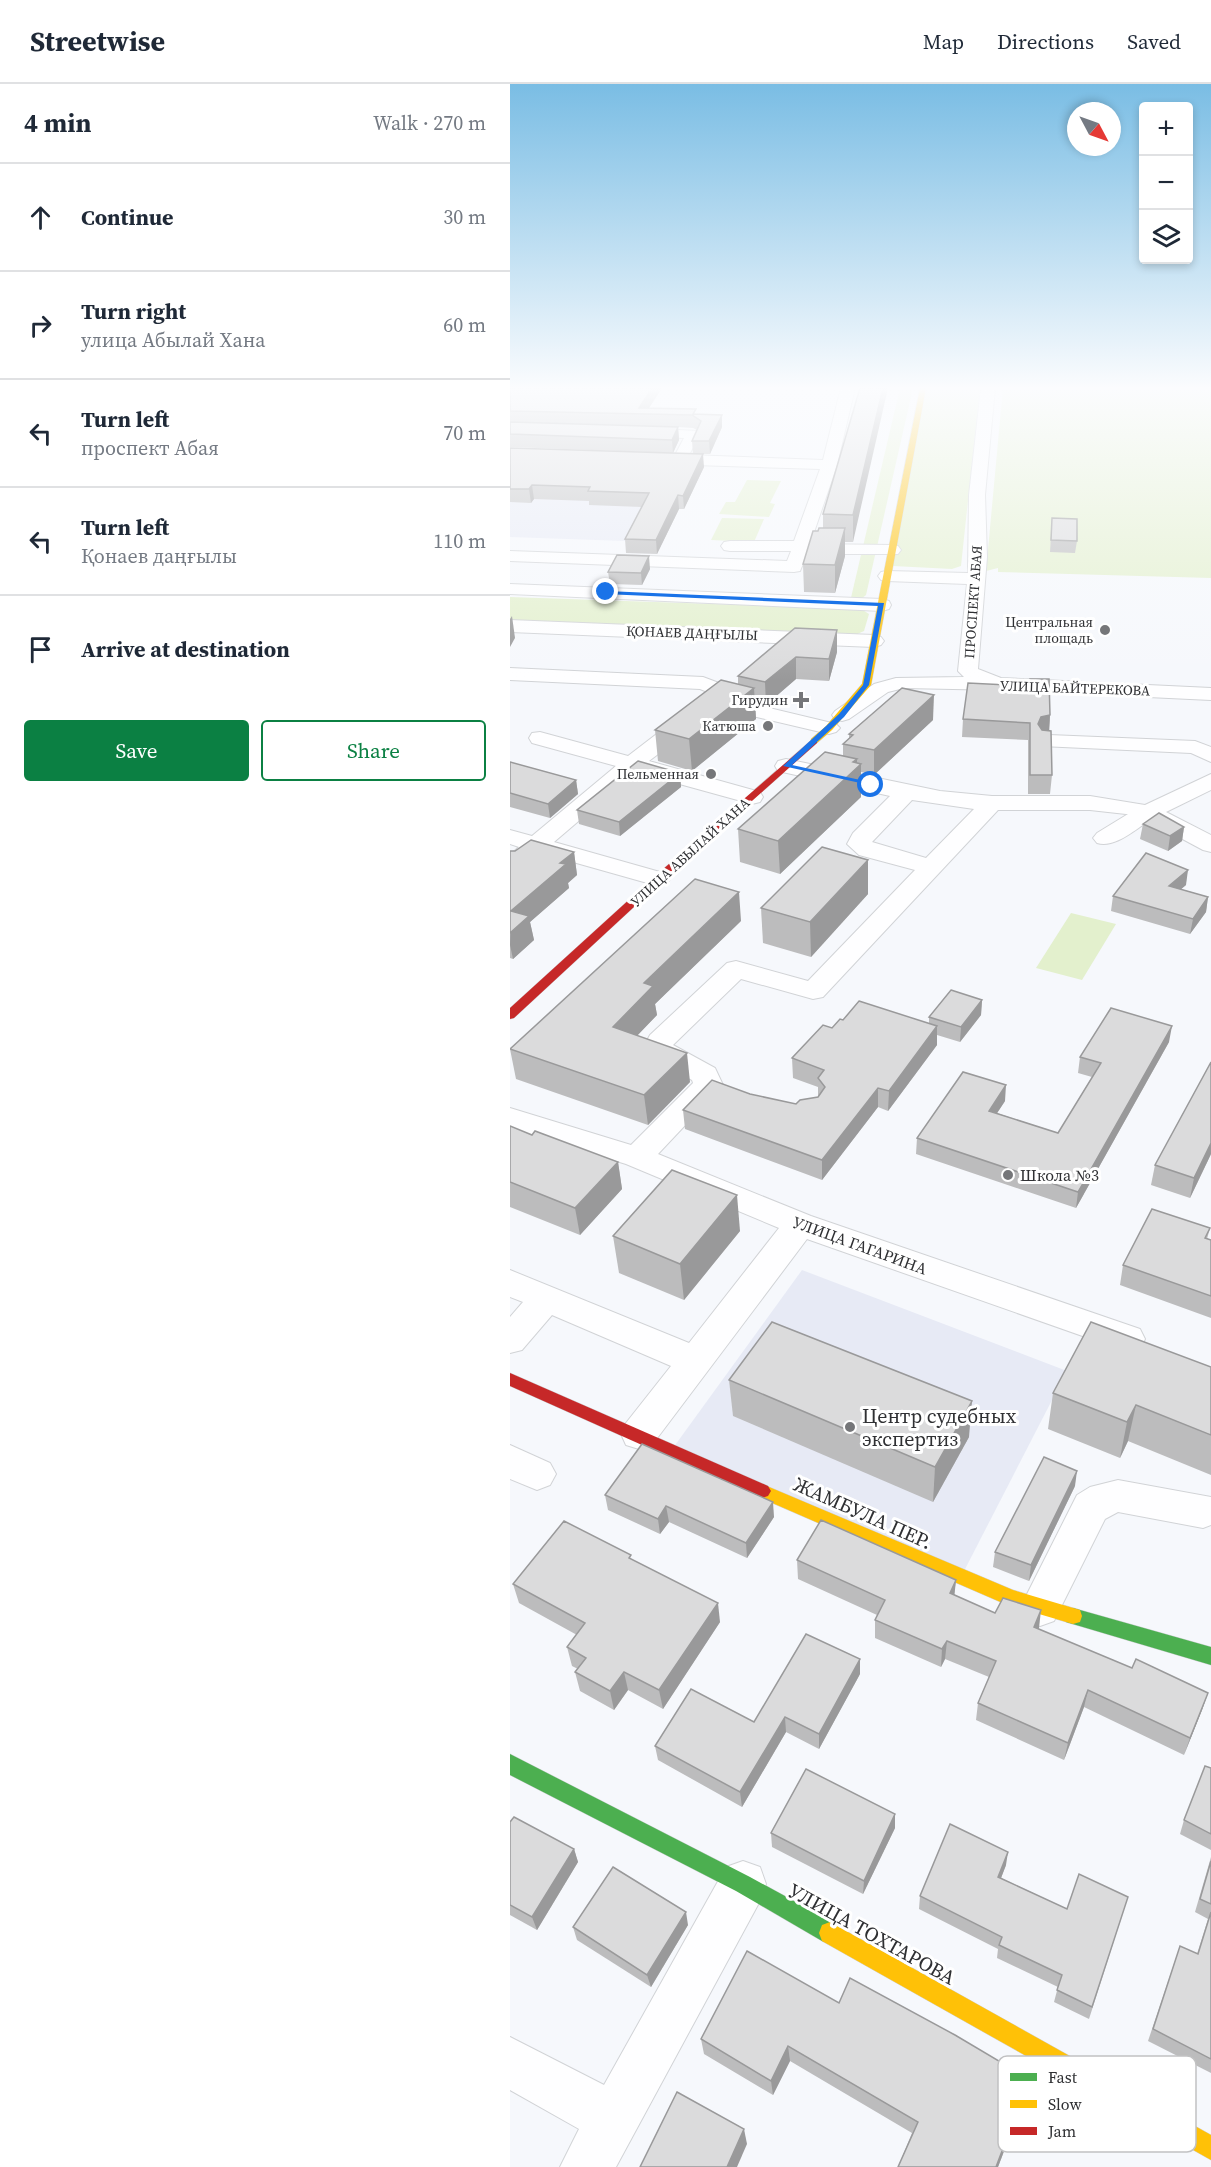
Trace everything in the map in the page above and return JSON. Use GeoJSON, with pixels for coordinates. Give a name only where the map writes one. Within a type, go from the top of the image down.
{"type":"FeatureCollection","features":[{"type":"Feature","properties":{"kind":"street"},"geometry":{"type":"LineString","coordinates":[[510,556],[794,567],[822,485]]}},
{"type":"Feature","properties":{"kind":"street"},"geometry":{"type":"LineString","coordinates":[[874,640],[904,485]]}},
{"type":"Feature","properties":{"kind":"street","name":"ПРОСПЕКТ АБАЯ"},"geometry":{"type":"LineString","coordinates":[[978,485],[978,556],[969,673],[1002,684]]}},
{"type":"Feature","properties":{"kind":"street"},"geometry":{"type":"LineString","coordinates":[[724,546],[760,547],[773,536],[800,547],[892,550]]}},
{"type":"Feature","properties":{"kind":"street"},"geometry":{"type":"LineString","coordinates":[[887,576],[975,579]]}},
{"type":"Feature","properties":{"kind":"street"},"geometry":{"type":"LineString","coordinates":[[510,590],[882,604]]}},
{"type":"Feature","properties":{"kind":"street","name":"ҚОНАЕВ ДАҢҒЫЛЫ"},"geometry":{"type":"LineString","coordinates":[[510,626],[874,640]]}},
{"type":"Feature","properties":{"kind":"street","name":"УЛИЦА АБЫЛАЙ ХАНА"},"geometry":{"type":"LineString","coordinates":[[510,1015],[658,879],[835,722],[866,685],[874,640]]}},
{"type":"Feature","properties":{"kind":"street"},"geometry":{"type":"LineString","coordinates":[[915,683],[969,657]]}},
{"type":"Feature","properties":{"kind":"street"},"geometry":{"type":"LineString","coordinates":[[510,674],[703,683],[720,690],[715,701],[634,762],[510,867]]}},
{"type":"Feature","properties":{"kind":"street","name":"УЛИЦА БАЙТЕРЕКОВА"},"geometry":{"type":"LineString","coordinates":[[835,722],[863,698],[887,685],[1002,684],[1211,694]]}},
{"type":"Feature","properties":{"kind":"street"},"geometry":{"type":"LineString","coordinates":[[715,701],[835,722]]}},
{"type":"Feature","properties":{"kind":"street"},"geometry":{"type":"LineString","coordinates":[[1049,741],[1203,751],[1211,729]]}},
{"type":"Feature","properties":{"kind":"street"},"geometry":{"type":"LineString","coordinates":[[540,738],[634,762],[752,797]]}},
{"type":"Feature","properties":{"kind":"street"},"geometry":{"type":"LineString","coordinates":[[786,766],[906,792],[992,803],[1071,802],[1133,808],[1148,812],[1211,845]]}},
{"type":"Feature","properties":{"kind":"street"},"geometry":{"type":"LineString","coordinates":[[1105,838],[1148,812],[1211,781]]}},
{"type":"Feature","properties":{"kind":"street"},"geometry":{"type":"LineString","coordinates":[[906,792],[861,838],[859,844],[867,850],[930,866]]}},
{"type":"Feature","properties":{"kind":"street"},"geometry":{"type":"LineString","coordinates":[[637,1157],[719,1089],[705,1075],[662,1052],[658,1046],[660,1041],[736,969],[813,992],[992,803]]}},
{"type":"Feature","properties":{"kind":"street"},"geometry":{"type":"LineString","coordinates":[[510,837],[658,879]]}},
{"type":"Feature","properties":{"kind":"street","name":"УЛИЦА ГАГАРИНА"},"geometry":{"type":"LineString","coordinates":[[510,1118],[637,1157],[800,1224],[1155,1349]]}},
{"type":"Feature","properties":{"kind":"street"},"geometry":{"type":"LineString","coordinates":[[639,1434],[800,1224]]}},
{"type":"Feature","properties":{"kind":"street"},"geometry":{"type":"LineString","coordinates":[[510,1283],[696,1360]]}},
{"type":"Feature","properties":{"kind":"street"},"geometry":{"type":"LineString","coordinates":[[510,1340],[546,1299]]}},
{"type":"Feature","properties":{"kind":"street","name":"ЖАМБУЛА ПЕР."},"geometry":{"type":"LineString","coordinates":[[510,1378],[898,1551],[1011,1598],[1211,1656]]}},
{"type":"Feature","properties":{"kind":"street"},"geometry":{"type":"LineString","coordinates":[[1040,1608],[1091,1507],[1104,1499],[1118,1496],[1203,1511]]}},
{"type":"Feature","properties":{"kind":"street","name":"УЛИЦА ТОХТАРОВА"},"geometry":{"type":"LineString","coordinates":[[510,1764],[743,1884],[1048,2056]]}},
{"type":"Feature","properties":{"kind":"street"},"geometry":{"type":"LineString","coordinates":[[587,2167],[743,1884]]}},
{"type":"Feature","properties":{"kind":"street"},"geometry":{"type":"LineString","coordinates":[[510,2062],[613,2119]]}},
{"type":"Feature","properties":{"kind":"street","name":"УЛИЦА ТОХТАРОВА"},"geometry":{"type":"LineString","coordinates":[[1196,2140],[1211,2148]]}},
{"type":"Feature","properties":{"kind":"shaded area"},"geometry":{"type":"Polygon","coordinates":[[[510,485],[599,485],[648,499],[625,541],[510,537],[510,485]]]}},
{"type":"Feature","properties":{"kind":"shaded area"},"geometry":{"type":"Polygon","coordinates":[[[802,1270],[1067,1371],[962,1575],[673,1448],[802,1270]]]}},
{"type":"Feature","properties":{"kind":"green space"},"geometry":{"type":"Polygon","coordinates":[[[744,485],[779,485],[770,503],[775,504],[769,517],[719,514],[726,502],[735,502],[744,485]]]}},
{"type":"Feature","properties":{"kind":"green space"},"geometry":{"type":"Polygon","coordinates":[[[877,485],[891,485],[866,595],[850,602],[877,485]]]}},
{"type":"Feature","properties":{"kind":"green space"},"geometry":{"type":"Polygon","coordinates":[[[907,485],[970,485],[961,566],[952,569],[893,566],[907,485]]]}},
{"type":"Feature","properties":{"kind":"green space"},"geometry":{"type":"Polygon","coordinates":[[[994,485],[1211,485],[1211,578],[998,572],[998,568],[986,571],[994,485]]]}},
{"type":"Feature","properties":{"kind":"green space"},"geometry":{"type":"Polygon","coordinates":[[[722,518],[764,519],[754,542],[711,540],[722,518]]]}},
{"type":"Feature","properties":{"kind":"green space"},"geometry":{"type":"Polygon","coordinates":[[[510,597],[861,609],[869,614],[864,631],[853,636],[510,622],[510,597]]]}},
{"type":"Feature","properties":{"kind":"green space"},"geometry":{"type":"Polygon","coordinates":[[[1071,913],[1116,924],[1082,980],[1036,968],[1071,913]]]}},
{"type":"Feature","properties":{"kind":"building"},"geometry":{"type":"Polygon","coordinates":[[[510,485],[532,485],[529,489],[510,489],[510,485]]]}},
{"type":"Feature","properties":{"kind":"building"},"geometry":{"type":"Polygon","coordinates":[[[538,485],[688,485],[683,496],[678,495],[656,540],[625,539],[649,493],[588,491],[590,487],[538,485]]]}},
{"type":"Feature","properties":{"kind":"building"},"geometry":{"type":"Polygon","coordinates":[[[831,485],[860,485],[853,515],[823,514],[831,485]]]}},
{"type":"Feature","properties":{"kind":"building"},"geometry":{"type":"Polygon","coordinates":[[[1052,518],[1077,519],[1077,541],[1051,540],[1052,518]]]}},
{"type":"Feature","properties":{"kind":"building"},"geometry":{"type":"Polygon","coordinates":[[[819,528],[845,528],[835,565],[803,564],[813,531],[818,531],[819,528]]]}},
{"type":"Feature","properties":{"kind":"building"},"geometry":{"type":"Polygon","coordinates":[[[617,555],[649,556],[641,573],[608,572],[617,555]]]}},
{"type":"Feature","properties":{"kind":"building"},"geometry":{"type":"Polygon","coordinates":[[[795,628],[837,630],[829,659],[796,657],[765,682],[738,676],[795,628]]]}},
{"type":"Feature","properties":{"kind":"building"},"geometry":{"type":"Polygon","coordinates":[[[1030,679],[1049,679],[1050,715],[1041,717],[1038,724],[1042,730],[1051,731],[1052,775],[1030,775],[1030,723],[963,719],[968,683],[1030,686],[1030,679]]]}},
{"type":"Feature","properties":{"kind":"building"},"geometry":{"type":"Polygon","coordinates":[[[721,680],[754,688],[689,739],[655,730],[721,680]]]}},
{"type":"Feature","properties":{"kind":"building"},"geometry":{"type":"Polygon","coordinates":[[[902,688],[934,695],[874,750],[843,744],[853,735],[849,734],[902,688]]]}},
{"type":"Feature","properties":{"kind":"building"},"geometry":{"type":"Polygon","coordinates":[[[825,752],[857,759],[853,762],[861,764],[778,841],[738,829],[825,752]]]}},
{"type":"Feature","properties":{"kind":"building"},"geometry":{"type":"Polygon","coordinates":[[[638,761],[680,773],[619,822],[577,810],[638,761]]]}},
{"type":"Feature","properties":{"kind":"building"},"geometry":{"type":"Polygon","coordinates":[[[510,762],[576,780],[548,804],[510,793],[510,762]]]}},
{"type":"Feature","properties":{"kind":"building"},"geometry":{"type":"Polygon","coordinates":[[[1159,813],[1184,827],[1170,836],[1143,824],[1159,813]]]}},
{"type":"Feature","properties":{"kind":"building"},"geometry":{"type":"Polygon","coordinates":[[[531,840],[574,852],[560,863],[566,864],[511,911],[529,916],[510,933],[510,851],[515,851],[531,840]]]}},
{"type":"Feature","properties":{"kind":"building"},"geometry":{"type":"Polygon","coordinates":[[[822,847],[868,860],[810,922],[761,908],[822,847]]]}},
{"type":"Feature","properties":{"kind":"building"},"geometry":{"type":"Polygon","coordinates":[[[1146,853],[1188,870],[1169,886],[1208,897],[1193,919],[1113,896],[1146,853]]]}},
{"type":"Feature","properties":{"kind":"building"},"geometry":{"type":"Polygon","coordinates":[[[695,879],[739,892],[644,983],[653,986],[613,1027],[687,1053],[644,1095],[510,1049],[695,879]]]}},
{"type":"Feature","properties":{"kind":"building"},"geometry":{"type":"Polygon","coordinates":[[[951,990],[982,1000],[961,1027],[929,1017],[951,990]]]}},
{"type":"Feature","properties":{"kind":"building"},"geometry":{"type":"Polygon","coordinates":[[[859,1001],[937,1026],[889,1091],[878,1088],[822,1160],[683,1110],[712,1080],[750,1094],[796,1104],[800,1100],[818,1097],[825,1087],[818,1078],[824,1070],[792,1058],[823,1025],[832,1028],[840,1019],[843,1020],[859,1001]]]}},
{"type":"Feature","properties":{"kind":"building"},"geometry":{"type":"Polygon","coordinates":[[[1111,1008],[1172,1026],[1078,1192],[917,1138],[963,1072],[1006,1085],[989,1111],[1058,1133],[1101,1063],[1080,1057],[1111,1008]]]}},
{"type":"Feature","properties":{"kind":"building"},"geometry":{"type":"Polygon","coordinates":[[[1211,1062],[1211,1143],[1194,1178],[1155,1165],[1211,1062]]]}},
{"type":"Feature","properties":{"kind":"building"},"geometry":{"type":"Polygon","coordinates":[[[510,1126],[532,1135],[535,1131],[618,1162],[575,1208],[510,1182],[510,1126]]]}},
{"type":"Feature","properties":{"kind":"building"},"geometry":{"type":"Polygon","coordinates":[[[672,1170],[737,1195],[680,1264],[613,1236],[672,1170]]]}},
{"type":"Feature","properties":{"kind":"building"},"geometry":{"type":"Polygon","coordinates":[[[1152,1209],[1210,1228],[1205,1238],[1211,1240],[1211,1296],[1123,1265],[1152,1209]]]}},
{"type":"Feature","properties":{"kind":"building"},"geometry":{"type":"Polygon","coordinates":[[[772,1322],[972,1401],[935,1467],[729,1380],[772,1322]]]}},
{"type":"Feature","properties":{"kind":"building"},"geometry":{"type":"Polygon","coordinates":[[[1091,1322],[1211,1367],[1211,1435],[1136,1405],[1127,1422],[1053,1393],[1091,1322]]]}},
{"type":"Feature","properties":{"kind":"building"},"geometry":{"type":"Polygon","coordinates":[[[642,1444],[773,1502],[746,1543],[666,1506],[658,1519],[605,1495],[642,1444]]]}},
{"type":"Feature","properties":{"kind":"building"},"geometry":{"type":"Polygon","coordinates":[[[1044,1457],[1077,1471],[1031,1565],[995,1552],[1044,1457]]]}},
{"type":"Feature","properties":{"kind":"building"},"geometry":{"type":"Polygon","coordinates":[[[821,1520],[956,1580],[950,1593],[995,1613],[1003,1598],[1041,1610],[1034,1627],[1132,1668],[1136,1659],[1208,1693],[1190,1738],[1088,1690],[1068,1743],[978,1703],[996,1661],[947,1641],[942,1649],[875,1620],[885,1600],[797,1560],[821,1520]]]}},
{"type":"Feature","properties":{"kind":"building"},"geometry":{"type":"Polygon","coordinates":[[[564,1521],[631,1555],[629,1558],[718,1603],[659,1690],[624,1672],[610,1691],[575,1672],[586,1658],[567,1647],[585,1623],[513,1584],[564,1521]]]}},
{"type":"Feature","properties":{"kind":"building"},"geometry":{"type":"Polygon","coordinates":[[[806,1634],[860,1659],[819,1734],[785,1717],[740,1792],[655,1746],[691,1689],[754,1722],[806,1634]]]}},
{"type":"Feature","properties":{"kind":"building"},"geometry":{"type":"Polygon","coordinates":[[[1205,1766],[1211,1768],[1211,1834],[1184,1820],[1205,1766]]]}},
{"type":"Feature","properties":{"kind":"building"},"geometry":{"type":"Polygon","coordinates":[[[806,1769],[895,1814],[864,1881],[771,1833],[806,1769]]]}},
{"type":"Feature","properties":{"kind":"building"},"geometry":{"type":"Polygon","coordinates":[[[514,1817],[574,1849],[532,1917],[510,1905],[510,1822],[514,1817]]]}},
{"type":"Feature","properties":{"kind":"building"},"geometry":{"type":"Polygon","coordinates":[[[950,1824],[1008,1852],[998,1877],[1067,1909],[1079,1874],[1128,1897],[1092,2007],[1057,1990],[1062,1975],[999,1945],[1002,1937],[920,1896],[950,1824]]]}},
{"type":"Feature","properties":{"kind":"building"},"geometry":{"type":"Polygon","coordinates":[[[1211,1861],[1211,1904],[1200,1899],[1211,1861]]]}},
{"type":"Feature","properties":{"kind":"building"},"geometry":{"type":"Polygon","coordinates":[[[613,1867],[686,1912],[647,1975],[573,1927],[613,1867]]]}},
{"type":"Feature","properties":{"kind":"building"},"geometry":{"type":"Polygon","coordinates":[[[1211,1912],[1211,2059],[1153,2029],[1180,1946],[1198,1954],[1211,1912]]]}},
{"type":"Feature","properties":{"kind":"building"},"geometry":{"type":"Polygon","coordinates":[[[747,1951],[839,2003],[850,1978],[998,2061],[998,2152],[1002,2152],[996,2167],[898,2167],[918,2122],[788,2046],[771,2081],[701,2039],[747,1951]]]}},
{"type":"Feature","properties":{"kind":"building"},"geometry":{"type":"Polygon","coordinates":[[[677,2092],[744,2129],[727,2167],[640,2167],[677,2092]]]}},
{"type":"Feature","properties":{"kind":"traffic: fast"},"geometry":{"type":"LineString","coordinates":[[1073,1616],[1211,1656]]}},
{"type":"Feature","properties":{"kind":"traffic: fast"},"geometry":{"type":"LineString","coordinates":[[510,1764],[743,1884],[830,1933]]}},
{"type":"Feature","properties":{"kind":"traffic: slow"},"geometry":{"type":"LineString","coordinates":[[814,741],[829,728],[866,685],[904,485]]}},
{"type":"Feature","properties":{"kind":"traffic: slow"},"geometry":{"type":"LineString","coordinates":[[762,1491],[1011,1598],[1073,1616]]}},
{"type":"Feature","properties":{"kind":"traffic: slow"},"geometry":{"type":"LineString","coordinates":[[830,1933],[1048,2056]]}},
{"type":"Feature","properties":{"kind":"traffic: slow"},"geometry":{"type":"LineString","coordinates":[[1196,2140],[1211,2148]]}},
{"type":"Feature","properties":{"kind":"traffic: jam"},"geometry":{"type":"LineString","coordinates":[[510,1015],[658,879],[814,741]]}},
{"type":"Feature","properties":{"kind":"traffic: jam"},"geometry":{"type":"LineString","coordinates":[[510,1379],[762,1491]]}},
{"type":"Feature","properties":{"kind":"place","name":"Центральная площадь"},"geometry":{"type":"Point","coordinates":[1105,630]}},
{"type":"Feature","properties":{"kind":"place","name":"Гирудин"},"geometry":{"type":"Point","coordinates":[801,700]}},
{"type":"Feature","properties":{"kind":"place","name":"Катюша"},"geometry":{"type":"Point","coordinates":[768,726]}},
{"type":"Feature","properties":{"kind":"place","name":"Пельменная"},"geometry":{"type":"Point","coordinates":[711,774]}},
{"type":"Feature","properties":{"kind":"place","name":"Школа №3"},"geometry":{"type":"Point","coordinates":[1008,1175]}},
{"type":"Feature","properties":{"kind":"place","name":"Центр судебных экспертиз"},"geometry":{"type":"Point","coordinates":[850,1427]}},
{"type":"Feature","properties":{"kind":"route"},"geometry":{"type":"LineString","coordinates":[[606,592],[790,602],[882,604],[866,685],[842,716],[786,766],[871,785]]}}]}
